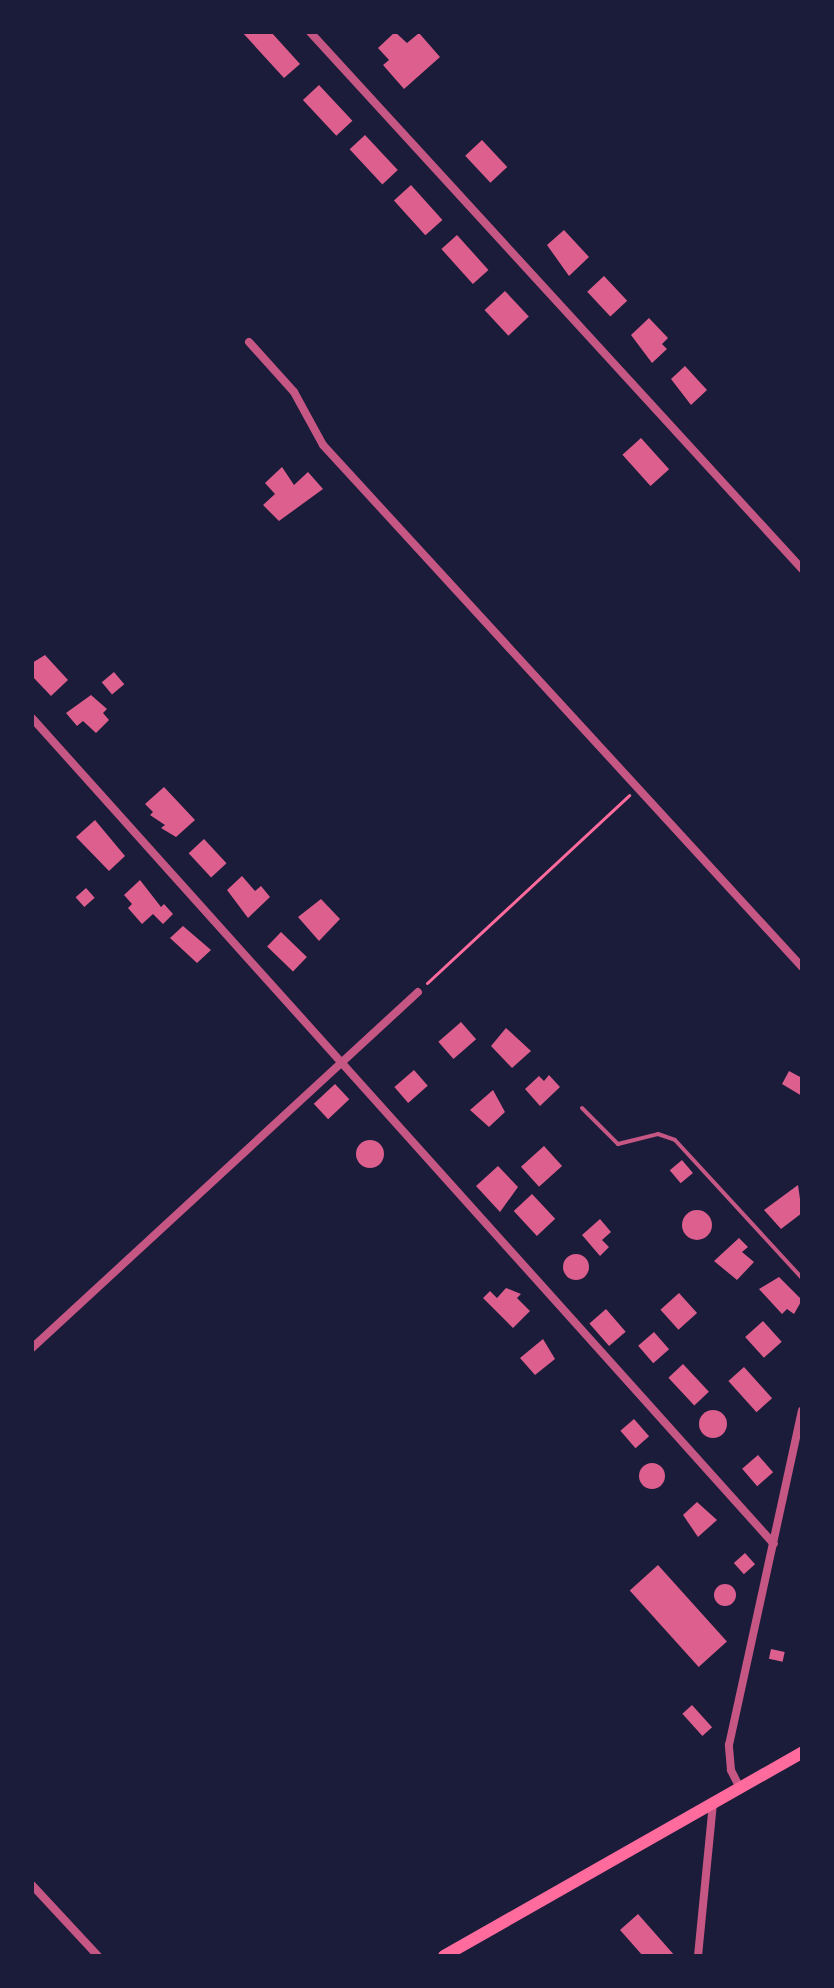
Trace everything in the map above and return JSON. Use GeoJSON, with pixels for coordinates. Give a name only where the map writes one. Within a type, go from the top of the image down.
{"type":"FeatureCollection","features":[{"type":"Feature","properties":{"kind":"main road"},"geometry":{"type":"LineString","coordinates":[[444,1956],[802,1753]]}},
{"type":"Feature","properties":{"kind":"street"},"geometry":{"type":"LineString","coordinates":[[310,32],[802,569]]}},
{"type":"Feature","properties":{"kind":"street"},"geometry":{"type":"LineString","coordinates":[[249,342],[294,392],[323,445],[802,967]]}},
{"type":"Feature","properties":{"kind":"street"},"geometry":{"type":"LineString","coordinates":[[32,718],[774,1544]]}},
{"type":"Feature","properties":{"kind":"street"},"geometry":{"type":"LineString","coordinates":[[32,1348],[418,992]]}},
{"type":"Feature","properties":{"kind":"street"},"geometry":{"type":"LineString","coordinates":[[740,1788],[731,1770],[729,1745],[802,1411]]}},
{"type":"Feature","properties":{"kind":"street"},"geometry":{"type":"LineString","coordinates":[[698,1956],[713,1803]]}},
{"type":"Feature","properties":{"kind":"street"},"geometry":{"type":"LineString","coordinates":[[32,1885],[98,1956]]}},
{"type":"Feature","properties":{"kind":"lane"},"geometry":{"type":"LineString","coordinates":[[582,1108],[618,1144],[658,1134],[675,1140],[802,1278]]}},
{"type":"Feature","properties":{"kind":"path"},"geometry":{"type":"LineString","coordinates":[[418,992],[638,787]]}},
{"type":"Feature","properties":{"kind":"building"},"geometry":{"type":"Polygon","coordinates":[[[242,32],[271,32],[300,64],[284,78],[242,32]]]}},
{"type":"Feature","properties":{"kind":"building"},"geometry":{"type":"Polygon","coordinates":[[[395,32],[407,43],[419,33],[440,57],[404,89],[383,65],[389,60],[378,48],[395,32]]]}},
{"type":"Feature","properties":{"kind":"building"},"geometry":{"type":"Polygon","coordinates":[[[319,85],[352,121],[336,136],[303,100],[319,85]]]}},
{"type":"Feature","properties":{"kind":"building"},"geometry":{"type":"Polygon","coordinates":[[[365,135],[398,170],[382,184],[350,149],[365,135]]]}},
{"type":"Feature","properties":{"kind":"building"},"geometry":{"type":"Polygon","coordinates":[[[482,140],[507,167],[490,183],[465,156],[482,140]]]}},
{"type":"Feature","properties":{"kind":"building"},"geometry":{"type":"Polygon","coordinates":[[[411,185],[442,220],[425,235],[394,200],[411,185]]]}},
{"type":"Feature","properties":{"kind":"building"},"geometry":{"type":"Polygon","coordinates":[[[564,230],[589,257],[569,276],[547,245],[564,230]]]}},
{"type":"Feature","properties":{"kind":"building"},"geometry":{"type":"Polygon","coordinates":[[[457,235],[488,270],[473,284],[441,249],[457,235]]]}},
{"type":"Feature","properties":{"kind":"building"},"geometry":{"type":"Polygon","coordinates":[[[604,276],[627,301],[610,317],[587,292],[604,276]]]}},
{"type":"Feature","properties":{"kind":"building"},"geometry":{"type":"Polygon","coordinates":[[[505,291],[529,317],[508,336],[485,310],[505,291]]]}},
{"type":"Feature","properties":{"kind":"building"},"geometry":{"type":"Polygon","coordinates":[[[649,318],[668,338],[662,344],[667,349],[652,363],[631,335],[649,318]]]}},
{"type":"Feature","properties":{"kind":"building"},"geometry":{"type":"Polygon","coordinates":[[[685,366],[707,390],[691,405],[671,379],[685,366]]]}},
{"type":"Feature","properties":{"kind":"building"},"geometry":{"type":"Polygon","coordinates":[[[641,438],[669,469],[651,486],[622,455],[641,438]]]}},
{"type":"Feature","properties":{"kind":"building"},"geometry":{"type":"Polygon","coordinates":[[[282,467],[294,485],[308,472],[323,489],[279,521],[263,505],[275,494],[265,483],[282,467]]]}},
{"type":"Feature","properties":{"kind":"building"},"geometry":{"type":"Polygon","coordinates":[[[45,655],[68,680],[51,696],[32,676],[32,663],[45,655]]]}},
{"type":"Feature","properties":{"kind":"building"},"geometry":{"type":"Polygon","coordinates":[[[114,672],[124,684],[112,695],[102,682],[114,672]]]}},
{"type":"Feature","properties":{"kind":"building"},"geometry":{"type":"Polygon","coordinates":[[[91,695],[107,709],[103,713],[109,720],[96,733],[83,721],[77,726],[66,713],[91,695]]]}},
{"type":"Feature","properties":{"kind":"building"},"geometry":{"type":"Polygon","coordinates":[[[164,787],[195,820],[176,837],[161,828],[165,825],[150,815],[153,812],[145,804],[164,787]]]}},
{"type":"Feature","properties":{"kind":"building"},"geometry":{"type":"Polygon","coordinates":[[[95,820],[125,856],[109,871],[76,837],[95,820]]]}},
{"type":"Feature","properties":{"kind":"building"},"geometry":{"type":"Polygon","coordinates":[[[204,839],[227,863],[211,877],[189,853],[204,839]]]}},
{"type":"Feature","properties":{"kind":"building"},"geometry":{"type":"Polygon","coordinates":[[[242,876],[255,891],[261,886],[270,897],[248,918],[227,890],[242,876]]]}},
{"type":"Feature","properties":{"kind":"building"},"geometry":{"type":"Polygon","coordinates":[[[140,880],[161,907],[164,904],[173,914],[163,924],[153,914],[142,924],[128,908],[132,904],[124,895],[140,880]]]}},
{"type":"Feature","properties":{"kind":"building"},"geometry":{"type":"Polygon","coordinates":[[[86,888],[95,898],[84,907],[76,897],[86,888]]]}},
{"type":"Feature","properties":{"kind":"building"},"geometry":{"type":"Polygon","coordinates":[[[321,899],[340,919],[319,941],[298,917],[321,899]]]}},
{"type":"Feature","properties":{"kind":"building"},"geometry":{"type":"Polygon","coordinates":[[[183,926],[211,950],[197,963],[170,938],[183,926]]]}},
{"type":"Feature","properties":{"kind":"building"},"geometry":{"type":"Polygon","coordinates":[[[281,932],[307,957],[293,971],[267,946],[281,932]]]}},
{"type":"Feature","properties":{"kind":"building"},"geometry":{"type":"Polygon","coordinates":[[[461,1022],[476,1039],[453,1059],[438,1042],[461,1022]]]}},
{"type":"Feature","properties":{"kind":"building"},"geometry":{"type":"Polygon","coordinates":[[[506,1028],[531,1051],[512,1068],[491,1046],[506,1028]]]}},
{"type":"Feature","properties":{"kind":"building"},"geometry":{"type":"Polygon","coordinates":[[[414,1070],[428,1086],[408,1103],[394,1087],[414,1070]]]}},
{"type":"Feature","properties":{"kind":"building"},"geometry":{"type":"Polygon","coordinates":[[[789,1071],[802,1078],[802,1096],[782,1084],[789,1071]]]}},
{"type":"Feature","properties":{"kind":"building"},"geometry":{"type":"Polygon","coordinates":[[[549,1075],[560,1087],[540,1106],[525,1089],[539,1076],[544,1081],[549,1075]]]}},
{"type":"Feature","properties":{"kind":"building"},"geometry":{"type":"Polygon","coordinates":[[[335,1084],[349,1099],[328,1119],[314,1104],[335,1084]]]}},
{"type":"Feature","properties":{"kind":"building"},"geometry":{"type":"Polygon","coordinates":[[[493,1090],[505,1112],[489,1127],[470,1110],[493,1090]]]}},
{"type":"Feature","properties":{"kind":"building"},"geometry":{"type":"Polygon","coordinates":[[[370,1140],[380,1144],[384,1154],[380,1164],[370,1168],[360,1164],[356,1154],[360,1144],[370,1140]]]}},
{"type":"Feature","properties":{"kind":"building"},"geometry":{"type":"Polygon","coordinates":[[[544,1146],[562,1166],[539,1187],[521,1167],[544,1146]]]}},
{"type":"Feature","properties":{"kind":"building"},"geometry":{"type":"Polygon","coordinates":[[[682,1160],[693,1173],[681,1183],[670,1170],[682,1160]]]}},
{"type":"Feature","properties":{"kind":"building"},"geometry":{"type":"Polygon","coordinates":[[[498,1166],[518,1187],[500,1212],[476,1186],[498,1166]]]}},
{"type":"Feature","properties":{"kind":"building"},"geometry":{"type":"Polygon","coordinates":[[[798,1185],[802,1213],[781,1229],[764,1210],[798,1185]]]}},
{"type":"Feature","properties":{"kind":"building"},"geometry":{"type":"Polygon","coordinates":[[[532,1194],[555,1219],[537,1236],[514,1211],[532,1194]]]}},
{"type":"Feature","properties":{"kind":"building"},"geometry":{"type":"Polygon","coordinates":[[[697,1210],[708,1214],[712,1225],[708,1236],[697,1240],[686,1236],[682,1225],[686,1214],[697,1210]]]}},
{"type":"Feature","properties":{"kind":"building"},"geometry":{"type":"Polygon","coordinates":[[[600,1219],[611,1232],[602,1240],[609,1247],[600,1256],[582,1235],[600,1219]]]}},
{"type":"Feature","properties":{"kind":"building"},"geometry":{"type":"Polygon","coordinates":[[[739,1238],[748,1247],[742,1252],[754,1262],[737,1280],[714,1261],[739,1238]]]}},
{"type":"Feature","properties":{"kind":"building"},"geometry":{"type":"Polygon","coordinates":[[[576,1254],[585,1258],[589,1267],[585,1276],[576,1280],[567,1276],[563,1267],[567,1258],[576,1254]]]}},
{"type":"Feature","properties":{"kind":"building"},"geometry":{"type":"Polygon","coordinates":[[[779,1277],[802,1300],[794,1314],[787,1309],[782,1314],[759,1289],[779,1277]]]}},
{"type":"Feature","properties":{"kind":"building"},"geometry":{"type":"Polygon","coordinates":[[[506,1288],[521,1294],[517,1298],[530,1311],[513,1328],[483,1298],[490,1291],[497,1298],[506,1288]]]}},
{"type":"Feature","properties":{"kind":"building"},"geometry":{"type":"Polygon","coordinates":[[[679,1293],[697,1313],[678,1330],[660,1310],[679,1293]]]}},
{"type":"Feature","properties":{"kind":"building"},"geometry":{"type":"Polygon","coordinates":[[[606,1309],[626,1332],[609,1346],[589,1323],[606,1309]]]}},
{"type":"Feature","properties":{"kind":"building"},"geometry":{"type":"Polygon","coordinates":[[[763,1321],[782,1342],[764,1358],[745,1337],[763,1321]]]}},
{"type":"Feature","properties":{"kind":"building"},"geometry":{"type":"Polygon","coordinates":[[[654,1332],[669,1349],[653,1363],[638,1346],[654,1332]]]}},
{"type":"Feature","properties":{"kind":"building"},"geometry":{"type":"Polygon","coordinates":[[[543,1339],[555,1359],[535,1375],[520,1358],[543,1339]]]}},
{"type":"Feature","properties":{"kind":"building"},"geometry":{"type":"Polygon","coordinates":[[[683,1364],[709,1392],[694,1405],[668,1378],[683,1364]]]}},
{"type":"Feature","properties":{"kind":"building"},"geometry":{"type":"Polygon","coordinates":[[[744,1367],[772,1398],[756,1412],[728,1381],[744,1367]]]}},
{"type":"Feature","properties":{"kind":"building"},"geometry":{"type":"Polygon","coordinates":[[[713,1410],[723,1414],[727,1424],[723,1434],[713,1438],[703,1434],[699,1424],[703,1414],[713,1410]]]}},
{"type":"Feature","properties":{"kind":"building"},"geometry":{"type":"Polygon","coordinates":[[[634,1419],[649,1436],[636,1448],[620,1431],[634,1419]]]}},
{"type":"Feature","properties":{"kind":"building"},"geometry":{"type":"Polygon","coordinates":[[[758,1455],[773,1472],[757,1486],[742,1469],[758,1455]]]}},
{"type":"Feature","properties":{"kind":"building"},"geometry":{"type":"Polygon","coordinates":[[[652,1463],[661,1467],[665,1476],[661,1485],[652,1489],[643,1485],[639,1476],[643,1467],[652,1463]]]}},
{"type":"Feature","properties":{"kind":"building"},"geometry":{"type":"Polygon","coordinates":[[[697,1502],[717,1520],[698,1537],[683,1515],[697,1502]]]}},
{"type":"Feature","properties":{"kind":"building"},"geometry":{"type":"Polygon","coordinates":[[[745,1553],[755,1564],[744,1574],[734,1563],[745,1553]]]}},
{"type":"Feature","properties":{"kind":"building"},"geometry":{"type":"Polygon","coordinates":[[[658,1565],[727,1642],[699,1667],[630,1590],[658,1565]]]}},
{"type":"Feature","properties":{"kind":"building"},"geometry":{"type":"Polygon","coordinates":[[[725,1584],[733,1587],[736,1595],[733,1603],[725,1606],[717,1603],[714,1595],[717,1587],[725,1584]]]}},
{"type":"Feature","properties":{"kind":"building"},"geometry":{"type":"Polygon","coordinates":[[[771,1649],[785,1652],[783,1662],[769,1659],[771,1649]]]}},
{"type":"Feature","properties":{"kind":"building"},"geometry":{"type":"Polygon","coordinates":[[[692,1705],[712,1727],[702,1736],[682,1714],[692,1705]]]}},
{"type":"Feature","properties":{"kind":"building"},"geometry":{"type":"Polygon","coordinates":[[[638,1914],[675,1956],[643,1956],[620,1930],[638,1914]]]}}]}
